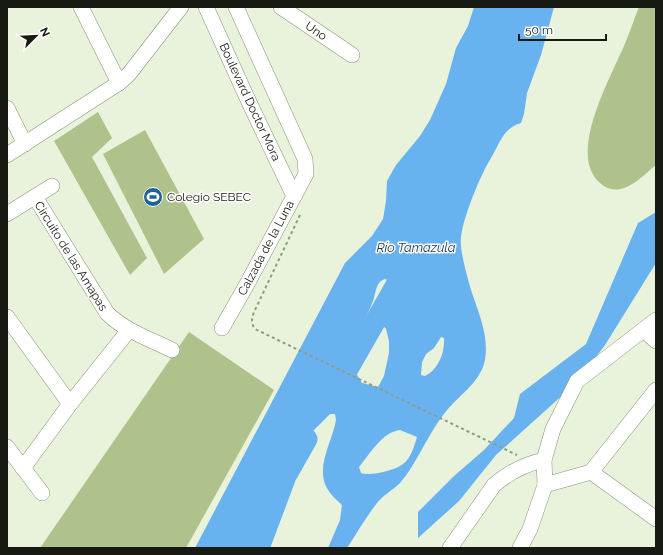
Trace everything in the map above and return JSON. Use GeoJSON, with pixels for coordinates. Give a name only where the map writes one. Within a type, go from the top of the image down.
{"type":"FeatureCollection","features":[{"type":"Feature","properties":{"kind":"street"},"geometry":{"type":"LineString","coordinates":[[81,7],[119,83]]}},
{"type":"Feature","properties":{"kind":"street"},"geometry":{"type":"LineString","coordinates":[[7,155],[119,83],[129,74],[181,7]]}},
{"type":"Feature","properties":{"kind":"street","name":"Boulevard Doctor Mora"},"geometry":{"type":"LineString","coordinates":[[206,7],[294,196]]}},
{"type":"Feature","properties":{"kind":"street","name":"Calzada de la Luna"},"geometry":{"type":"LineString","coordinates":[[222,328],[306,174],[307,166],[236,7]]}},
{"type":"Feature","properties":{"kind":"street","name":"Uno"},"geometry":{"type":"LineString","coordinates":[[281,7],[352,56]]}},
{"type":"Feature","properties":{"kind":"street"},"geometry":{"type":"LineString","coordinates":[[7,108],[25,144]]}},
{"type":"Feature","properties":{"kind":"street"},"geometry":{"type":"LineString","coordinates":[[35,197],[52,186]]}},
{"type":"Feature","properties":{"kind":"street","name":"Circuito de las Amapas"},"geometry":{"type":"LineString","coordinates":[[7,214],[35,197],[101,305],[118,323],[129,330],[172,350]]}},
{"type":"Feature","properties":{"kind":"street"},"geometry":{"type":"LineString","coordinates":[[7,317],[70,404]]}},
{"type":"Feature","properties":{"kind":"street"},"geometry":{"type":"LineString","coordinates":[[520,548],[530,529],[545,485],[544,460],[553,428],[577,381],[656,320]]}},
{"type":"Feature","properties":{"kind":"street"},"geometry":{"type":"LineString","coordinates":[[23,468],[70,404],[129,330]]}},
{"type":"Feature","properties":{"kind":"street"},"geometry":{"type":"LineString","coordinates":[[644,330],[656,341]]}},
{"type":"Feature","properties":{"kind":"street"},"geometry":{"type":"LineString","coordinates":[[545,485],[591,472],[656,390]]}},
{"type":"Feature","properties":{"kind":"street"},"geometry":{"type":"LineString","coordinates":[[7,447],[42,493]]}},
{"type":"Feature","properties":{"kind":"street"},"geometry":{"type":"LineString","coordinates":[[450,548],[494,485],[503,477],[533,463],[544,460]]}},
{"type":"Feature","properties":{"kind":"street"},"geometry":{"type":"LineString","coordinates":[[591,472],[656,519]]}},
{"type":"Feature","properties":{"kind":"path"},"geometry":{"type":"LineString","coordinates":[[294,196],[300,206],[300,218],[255,310],[251,319],[252,325],[256,329],[518,456]]}},
{"type":"Feature","properties":{"kind":"green space"},"geometry":{"type":"Polygon","coordinates":[[[639,7],[656,7],[656,165],[630,186],[615,190],[607,188],[600,183],[591,170],[588,153],[590,134],[595,113],[628,37],[639,7]]]}},
{"type":"Feature","properties":{"kind":"green space"},"geometry":{"type":"Polygon","coordinates":[[[98,112],[112,138],[92,157],[147,258],[130,275],[54,141],[98,112]]]}},
{"type":"Feature","properties":{"kind":"green space","name":"Colegio SEBEC"},"geometry":{"type":"Polygon","coordinates":[[[145,130],[204,239],[164,274],[103,154],[145,130]]]}},
{"type":"Feature","properties":{"kind":"green space"},"geometry":{"type":"Polygon","coordinates":[[[189,332],[274,390],[186,548],[40,548],[189,332]]]}},
{"type":"Feature","properties":{"kind":"water","name":"Río Tamazula"},"geometry":{"type":"Polygon","coordinates":[[[474,7],[554,7],[541,55],[527,93],[521,123],[510,128],[500,142],[476,188],[463,226],[461,246],[463,257],[486,342],[485,360],[478,376],[468,389],[449,407],[438,422],[406,476],[377,503],[347,548],[328,548],[340,520],[342,505],[331,494],[323,476],[325,457],[336,420],[335,414],[330,414],[313,431],[284,476],[252,548],[195,548],[345,263],[372,236],[383,219],[387,181],[396,165],[420,136],[430,120],[446,84],[456,48],[468,26],[474,7]],[[386,279],[378,284],[370,308],[346,357],[362,383],[378,387],[384,376],[389,353],[389,341],[386,329],[380,322],[385,311],[388,283],[386,279]],[[441,337],[434,348],[426,354],[422,362],[421,375],[425,376],[430,373],[437,365],[442,354],[444,338],[441,337]],[[400,430],[382,439],[372,450],[359,467],[361,473],[370,474],[388,471],[399,467],[408,459],[417,437],[400,430]]]}},
{"type":"Feature","properties":{"kind":"water"},"geometry":{"type":"Polygon","coordinates":[[[656,212],[656,263],[605,345],[576,383],[496,455],[459,501],[418,538],[418,512],[454,476],[484,450],[514,418],[520,394],[586,344],[638,223],[656,212]]]}},
{"type":"Feature","properties":{"kind":"waterway","name":"Río Tamazula"},"geometry":{"type":"LineString","coordinates":[[336,390],[400,278]]}},
{"type":"Feature","properties":{"kind":"waterway","name":"Río Tamazula"},"geometry":{"type":"LineString","coordinates":[[259,548],[286,476],[307,439]]}},
{"type":"Feature","properties":{"kind":"place","name":"Colegio SEBEC"},"geometry":{"type":"Point","coordinates":[153,197]}}]}
